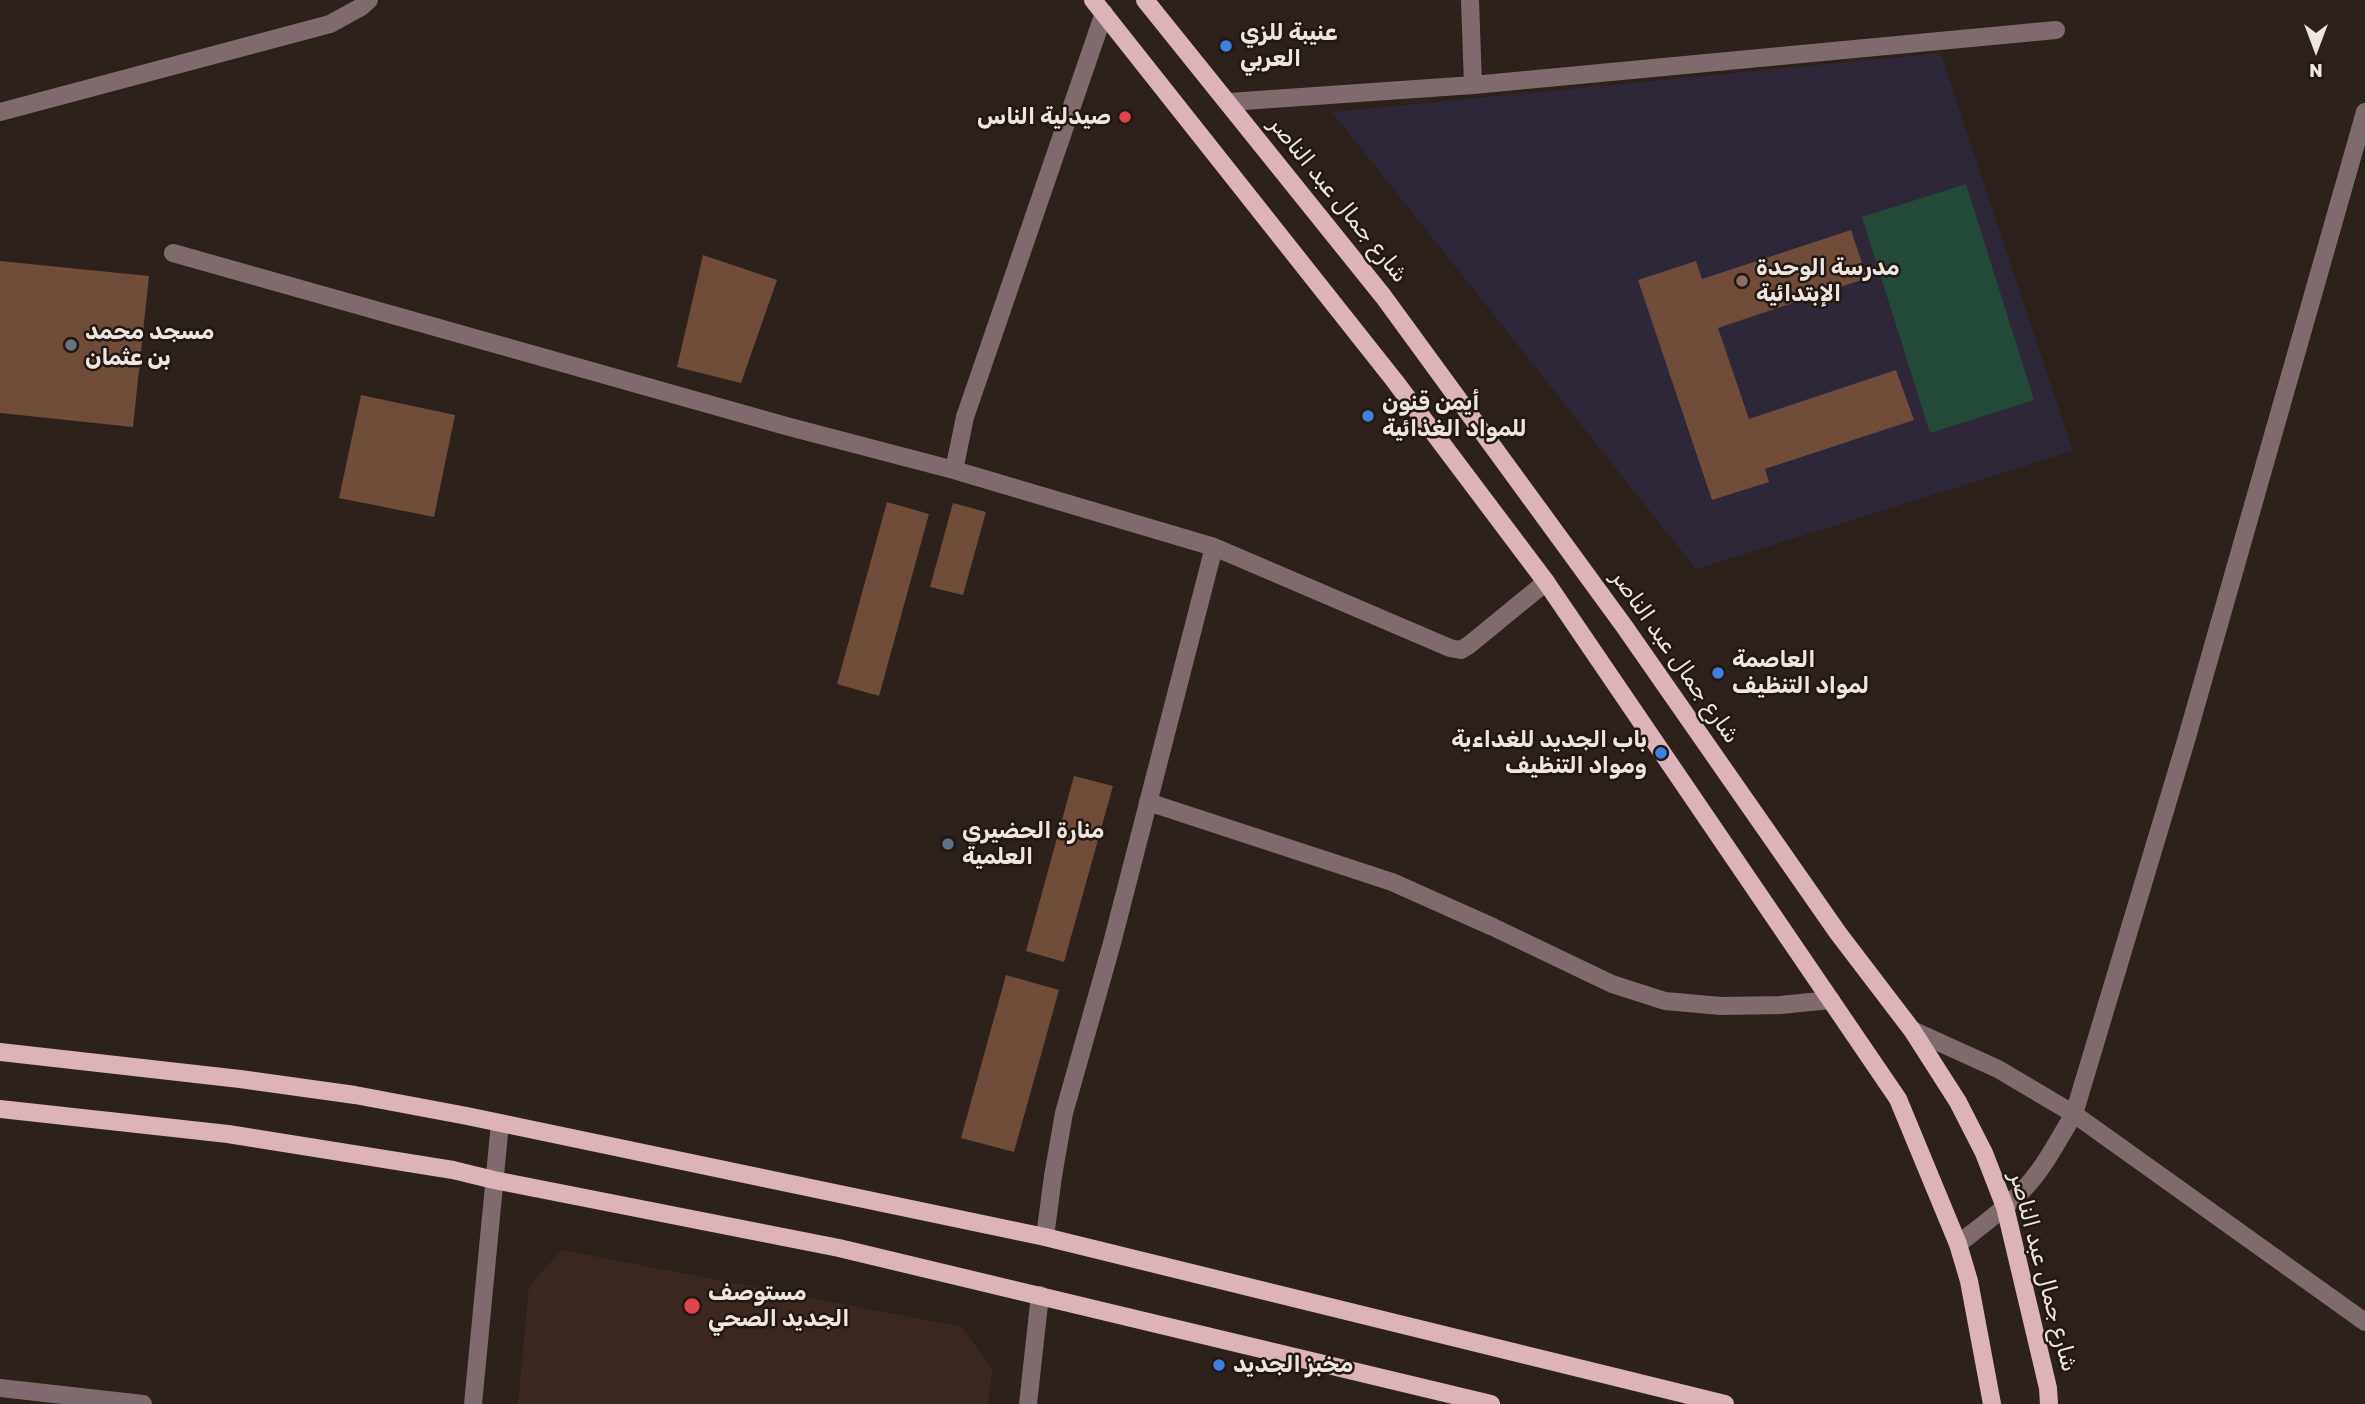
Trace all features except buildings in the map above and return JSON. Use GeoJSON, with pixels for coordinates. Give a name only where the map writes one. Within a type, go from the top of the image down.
{"type":"FeatureCollection","features":[{"type":"Feature","properties":{"kind":"main road","name":"شارع جمال عبد الناصر"},"geometry":{"type":"LineString","coordinates":[[1145,0],[1383,296],[1624,626],[1838,933],[1912,1030],[1958,1102],[1984,1153],[2005,1208],[2048,1388],[2049,1404]]}},
{"type":"Feature","properties":{"kind":"main road"},"geometry":{"type":"LineString","coordinates":[[1098,7],[1394,380],[1546,582],[1898,1099],[1958,1244],[1969,1281],[1992,1404]]}},
{"type":"Feature","properties":{"kind":"main road"},"geometry":{"type":"LineString","coordinates":[[0,1052],[343,1093],[500,1123],[1045,1237],[1725,1404]]}},
{"type":"Feature","properties":{"kind":"main road"},"geometry":{"type":"LineString","coordinates":[[0,1109],[228,1134],[453,1170],[839,1248],[1490,1404]]}},
{"type":"Feature","properties":{"kind":"street"},"geometry":{"type":"LineString","coordinates":[[0,112],[330,24],[369,0]]}},
{"type":"Feature","properties":{"kind":"street"},"geometry":{"type":"LineString","coordinates":[[1470,0],[1473,85]]}},
{"type":"Feature","properties":{"kind":"street"},"geometry":{"type":"LineString","coordinates":[[954,470],[965,417],[1098,7]]}},
{"type":"Feature","properties":{"kind":"street"},"geometry":{"type":"LineString","coordinates":[[1229,102],[1473,85],[2056,30]]}},
{"type":"Feature","properties":{"kind":"street"},"geometry":{"type":"LineString","coordinates":[[1958,1244],[2005,1208],[2039,1171],[2074,1114],[2189,730],[2365,112]]}},
{"type":"Feature","properties":{"kind":"street"},"geometry":{"type":"LineString","coordinates":[[173,253],[773,423],[954,470],[1214,547],[1435,643],[1461,650],[1546,582]]}},
{"type":"Feature","properties":{"kind":"street"},"geometry":{"type":"LineString","coordinates":[[1045,1237],[1064,1113],[1112,943],[1214,547]]}},
{"type":"Feature","properties":{"kind":"street"},"geometry":{"type":"LineString","coordinates":[[1148,802],[1392,882],[1612,984],[1665,1001],[1721,1006],[1780,1005],[1831,1000]]}},
{"type":"Feature","properties":{"kind":"street"},"geometry":{"type":"LineString","coordinates":[[1912,1030],[1998,1069],[2074,1114],[2365,1322]]}},
{"type":"Feature","properties":{"kind":"street"},"geometry":{"type":"LineString","coordinates":[[472,1404],[500,1123]]}},
{"type":"Feature","properties":{"kind":"street"},"geometry":{"type":"LineString","coordinates":[[1028,1404],[1040,1295]]}},
{"type":"Feature","properties":{"kind":"street"},"geometry":{"type":"LineString","coordinates":[[0,1388],[143,1404]]}},
{"type":"Feature","properties":{"kind":"shaded area","name":"مدرسة الوحدة الإبتدائية"},"geometry":{"type":"Polygon","coordinates":[[[1941,53],[2073,451],[1696,569],[1332,112],[1941,53]]]}},
{"type":"Feature","properties":{"kind":"shaded area","name":"مستوصف الجديد الصحي"},"geometry":{"type":"Polygon","coordinates":[[[562,1250],[962,1327],[992,1369],[988,1404],[518,1404],[529,1286],[562,1250]]]}},
{"type":"Feature","properties":{"kind":"green space"},"geometry":{"type":"Polygon","coordinates":[[[1966,184],[2034,400],[1930,433],[1862,217],[1966,184]]]}},
{"type":"Feature","properties":{"kind":"place","name":"عنيبة للزي العربي"},"geometry":{"type":"Point","coordinates":[1226,46]}},
{"type":"Feature","properties":{"kind":"place","name":"صيدلية الناس"},"geometry":{"type":"Point","coordinates":[1125,117]}},
{"type":"Feature","properties":{"kind":"place","name":"مدرسة الوحدة الإبتدائية"},"geometry":{"type":"Point","coordinates":[1742,281]}},
{"type":"Feature","properties":{"kind":"place","name":"مسجد محمد بن عثمان"},"geometry":{"type":"Point","coordinates":[71,345]}},
{"type":"Feature","properties":{"kind":"place","name":"أيمن قنون للمواد الغذائية"},"geometry":{"type":"Point","coordinates":[1368,416]}},
{"type":"Feature","properties":{"kind":"place","name":"العاصمة لمواد التنظيف"},"geometry":{"type":"Point","coordinates":[1718,673]}},
{"type":"Feature","properties":{"kind":"place","name":"باب الجديد للغداءية ومواد التنظيف"},"geometry":{"type":"Point","coordinates":[1661,753]}},
{"type":"Feature","properties":{"kind":"place","name":"منارة الحضيري العلمية"},"geometry":{"type":"Point","coordinates":[948,844]}},
{"type":"Feature","properties":{"kind":"place","name":"مستوصف الجديد الصحي"},"geometry":{"type":"Point","coordinates":[692,1306]}},
{"type":"Feature","properties":{"kind":"place","name":"مخبز الجديد"},"geometry":{"type":"Point","coordinates":[1219,1365]}}]}
